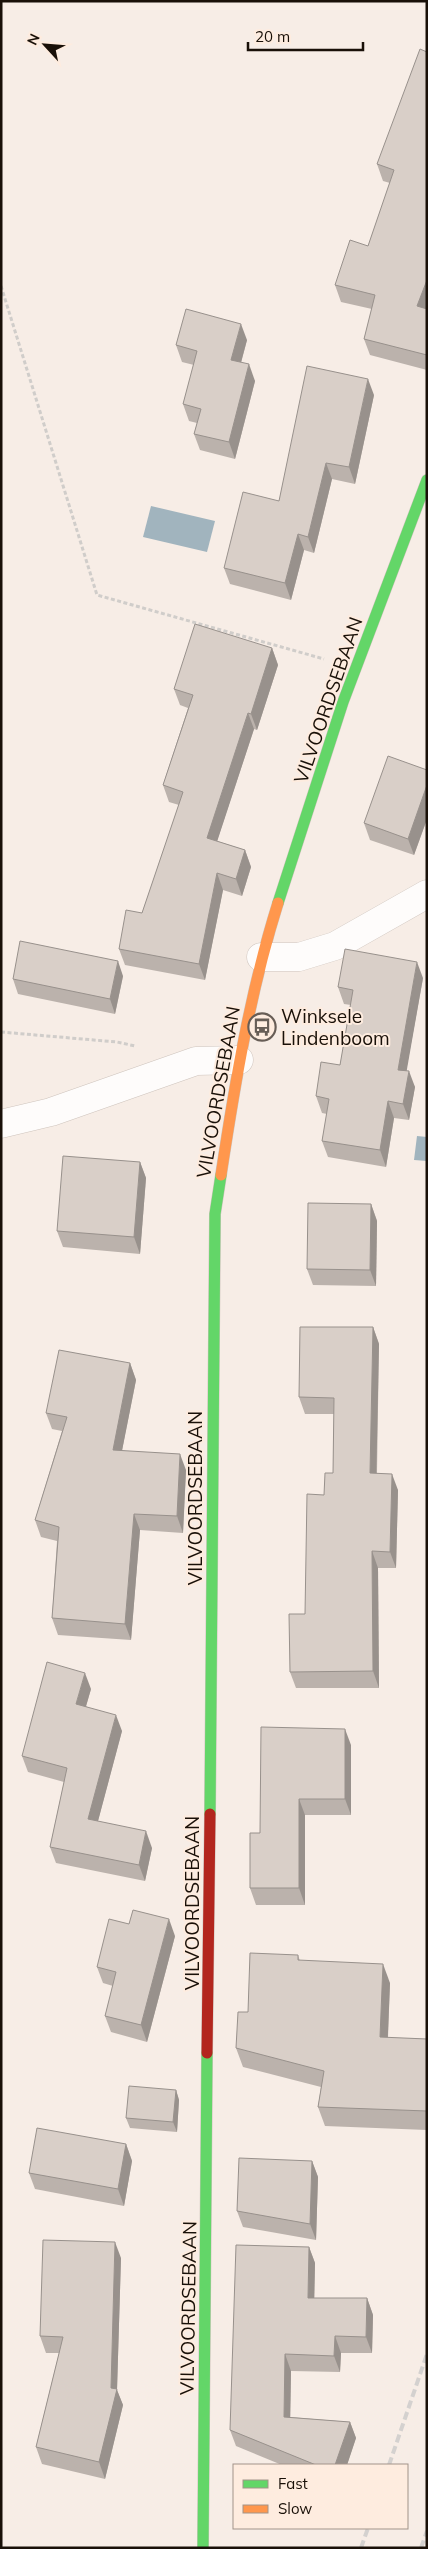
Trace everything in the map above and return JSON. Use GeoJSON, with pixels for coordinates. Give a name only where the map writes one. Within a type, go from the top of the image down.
{"type":"FeatureCollection","features":[{"type":"Feature","properties":{"kind":"street","name":"VILVOORDSEBAAN"},"geometry":{"type":"LineString","coordinates":[[203,2548],[215,1214],[239,1060],[261,957],[356,667],[427,480]]}},
{"type":"Feature","properties":{"kind":"street"},"geometry":{"type":"LineString","coordinates":[[261,957],[299,957],[335,946],[427,894]]}},
{"type":"Feature","properties":{"kind":"street"},"geometry":{"type":"LineString","coordinates":[[1,1124],[51,1112],[196,1061],[239,1060]]}},
{"type":"Feature","properties":{"kind":"path"},"geometry":{"type":"LineString","coordinates":[[1,286],[97,595],[356,667]]}},
{"type":"Feature","properties":{"kind":"path"},"geometry":{"type":"LineString","coordinates":[[1,1032],[117,1042],[143,1048]]}},
{"type":"Feature","properties":{"kind":"water"},"geometry":{"type":"Polygon","coordinates":[[[151,506],[215,521],[207,552],[143,537],[151,506]]]}},
{"type":"Feature","properties":{"kind":"water"},"geometry":{"type":"Polygon","coordinates":[[[417,1136],[427,1137],[427,1161],[414,1160],[417,1136]]]}},
{"type":"Feature","properties":{"kind":"building"},"geometry":{"type":"Polygon","coordinates":[[[420,49],[427,52],[427,280],[417,306],[427,309],[427,355],[364,339],[375,295],[335,285],[350,240],[368,246],[394,170],[377,164],[420,49]]]}},
{"type":"Feature","properties":{"kind":"building"},"geometry":{"type":"Polygon","coordinates":[[[186,309],[241,324],[231,360],[249,364],[229,442],[194,434],[201,409],[183,404],[197,351],[176,345],[186,309]]]}},
{"type":"Feature","properties":{"kind":"building"},"geometry":{"type":"Polygon","coordinates":[[[307,366],[368,379],[349,467],[326,463],[308,537],[298,534],[285,583],[224,568],[243,492],[279,501],[307,366]]]}},
{"type":"Feature","properties":{"kind":"building"},"geometry":{"type":"Polygon","coordinates":[[[195,624],[272,648],[251,714],[248,713],[207,838],[245,850],[236,879],[217,873],[199,964],[119,949],[126,910],[142,913],[183,792],[163,785],[193,695],[174,689],[195,624]]]}},
{"type":"Feature","properties":{"kind":"building"},"geometry":{"type":"Polygon","coordinates":[[[388,756],[427,770],[427,785],[408,839],[364,823],[388,756]]]}},
{"type":"Feature","properties":{"kind":"building"},"geometry":{"type":"Polygon","coordinates":[[[20,941],[118,961],[110,999],[13,979],[20,941]]]}},
{"type":"Feature","properties":{"kind":"building"},"geometry":{"type":"Polygon","coordinates":[[[345,949],[417,962],[398,1070],[409,1071],[403,1104],[388,1101],[380,1150],[322,1141],[329,1099],[316,1096],[321,1062],[340,1065],[353,990],[338,987],[345,949]]]}},
{"type":"Feature","properties":{"kind":"building"},"geometry":{"type":"Polygon","coordinates":[[[63,1156],[140,1162],[134,1237],[57,1231],[63,1156]]]}},
{"type":"Feature","properties":{"kind":"building"},"geometry":{"type":"Polygon","coordinates":[[[308,1203],[371,1204],[370,1270],[307,1269],[308,1203]]]}},
{"type":"Feature","properties":{"kind":"building"},"geometry":{"type":"Polygon","coordinates":[[[300,1327],[373,1327],[370,1473],[392,1474],[390,1552],[372,1551],[373,1671],[290,1672],[289,1614],[305,1614],[307,1494],[324,1495],[325,1473],[333,1473],[334,1398],[299,1397],[300,1327]]]}},
{"type":"Feature","properties":{"kind":"building"},"geometry":{"type":"Polygon","coordinates":[[[59,1350],[130,1363],[113,1450],[180,1454],[177,1516],[134,1514],[125,1624],[52,1618],[59,1527],[35,1520],[67,1417],[46,1413],[59,1350]]]}},
{"type":"Feature","properties":{"kind":"building"},"geometry":{"type":"Polygon","coordinates":[[[47,1662],[85,1673],[76,1704],[116,1715],[88,1819],[146,1831],[139,1865],[50,1847],[67,1768],[22,1756],[47,1662]]]}},
{"type":"Feature","properties":{"kind":"building"},"geometry":{"type":"Polygon","coordinates":[[[261,1727],[345,1729],[345,1799],[299,1799],[299,1888],[250,1888],[250,1833],[260,1833],[261,1727]]]}},
{"type":"Feature","properties":{"kind":"building"},"geometry":{"type":"Polygon","coordinates":[[[133,1910],[169,1919],[141,2025],[105,2016],[116,1972],[97,1967],[109,1919],[129,1924],[133,1910]]]}},
{"type":"Feature","properties":{"kind":"building"},"geometry":{"type":"Polygon","coordinates":[[[250,1953],[298,1955],[298,1960],[383,1964],[380,2037],[427,2039],[427,2111],[318,2107],[324,2071],[236,2048],[238,2012],[248,2012],[250,1953]]]}},
{"type":"Feature","properties":{"kind":"building"},"geometry":{"type":"Polygon","coordinates":[[[129,2086],[176,2090],[173,2122],[126,2118],[129,2086]]]}},
{"type":"Feature","properties":{"kind":"building"},"geometry":{"type":"Polygon","coordinates":[[[37,2128],[126,2144],[118,2189],[29,2173],[37,2128]]]}},
{"type":"Feature","properties":{"kind":"building"},"geometry":{"type":"Polygon","coordinates":[[[239,2158],[312,2161],[310,2224],[237,2211],[239,2158]]]}},
{"type":"Feature","properties":{"kind":"building"},"geometry":{"type":"Polygon","coordinates":[[[43,2240],[115,2242],[111,2388],[117,2389],[99,2462],[36,2447],[63,2337],[40,2336],[43,2240]]]}},
{"type":"Feature","properties":{"kind":"building"},"geometry":{"type":"Polygon","coordinates":[[[236,2245],[309,2247],[308,2298],[367,2298],[366,2337],[335,2336],[334,2356],[285,2354],[284,2417],[350,2422],[335,2464],[314,2464],[230,2430],[236,2245]]]}},
{"type":"Feature","properties":{"kind":"railway"},"geometry":{"type":"LineString","coordinates":[[389,2464],[427,2354]]}},
{"type":"Feature","properties":{"kind":"railway"},"geometry":{"type":"LineString","coordinates":[[361,2548],[368,2529]]}},
{"type":"Feature","properties":{"kind":"railway"},"geometry":{"type":"LineString","coordinates":[[421,2548],[427,2531]]}},
{"type":"Feature","properties":{"kind":"traffic: fast"},"geometry":{"type":"LineString","coordinates":[[278,903],[343,702],[427,480]]}},
{"type":"Feature","properties":{"kind":"traffic: fast"},"geometry":{"type":"LineString","coordinates":[[210,1814],[215,1214],[221,1175]]}},
{"type":"Feature","properties":{"kind":"traffic: fast"},"geometry":{"type":"LineString","coordinates":[[203,2548],[207,2053]]}},
{"type":"Feature","properties":{"kind":"traffic: slow"},"geometry":{"type":"LineString","coordinates":[[221,1175],[251,1004],[278,903]]}},
{"type":"Feature","properties":{"kind":"traffic: jam"},"geometry":{"type":"LineString","coordinates":[[207,2053],[210,1814]]}},
{"type":"Feature","properties":{"kind":"place","name":"Winksele Lindenboom"},"geometry":{"type":"Point","coordinates":[262,1027]}}]}
